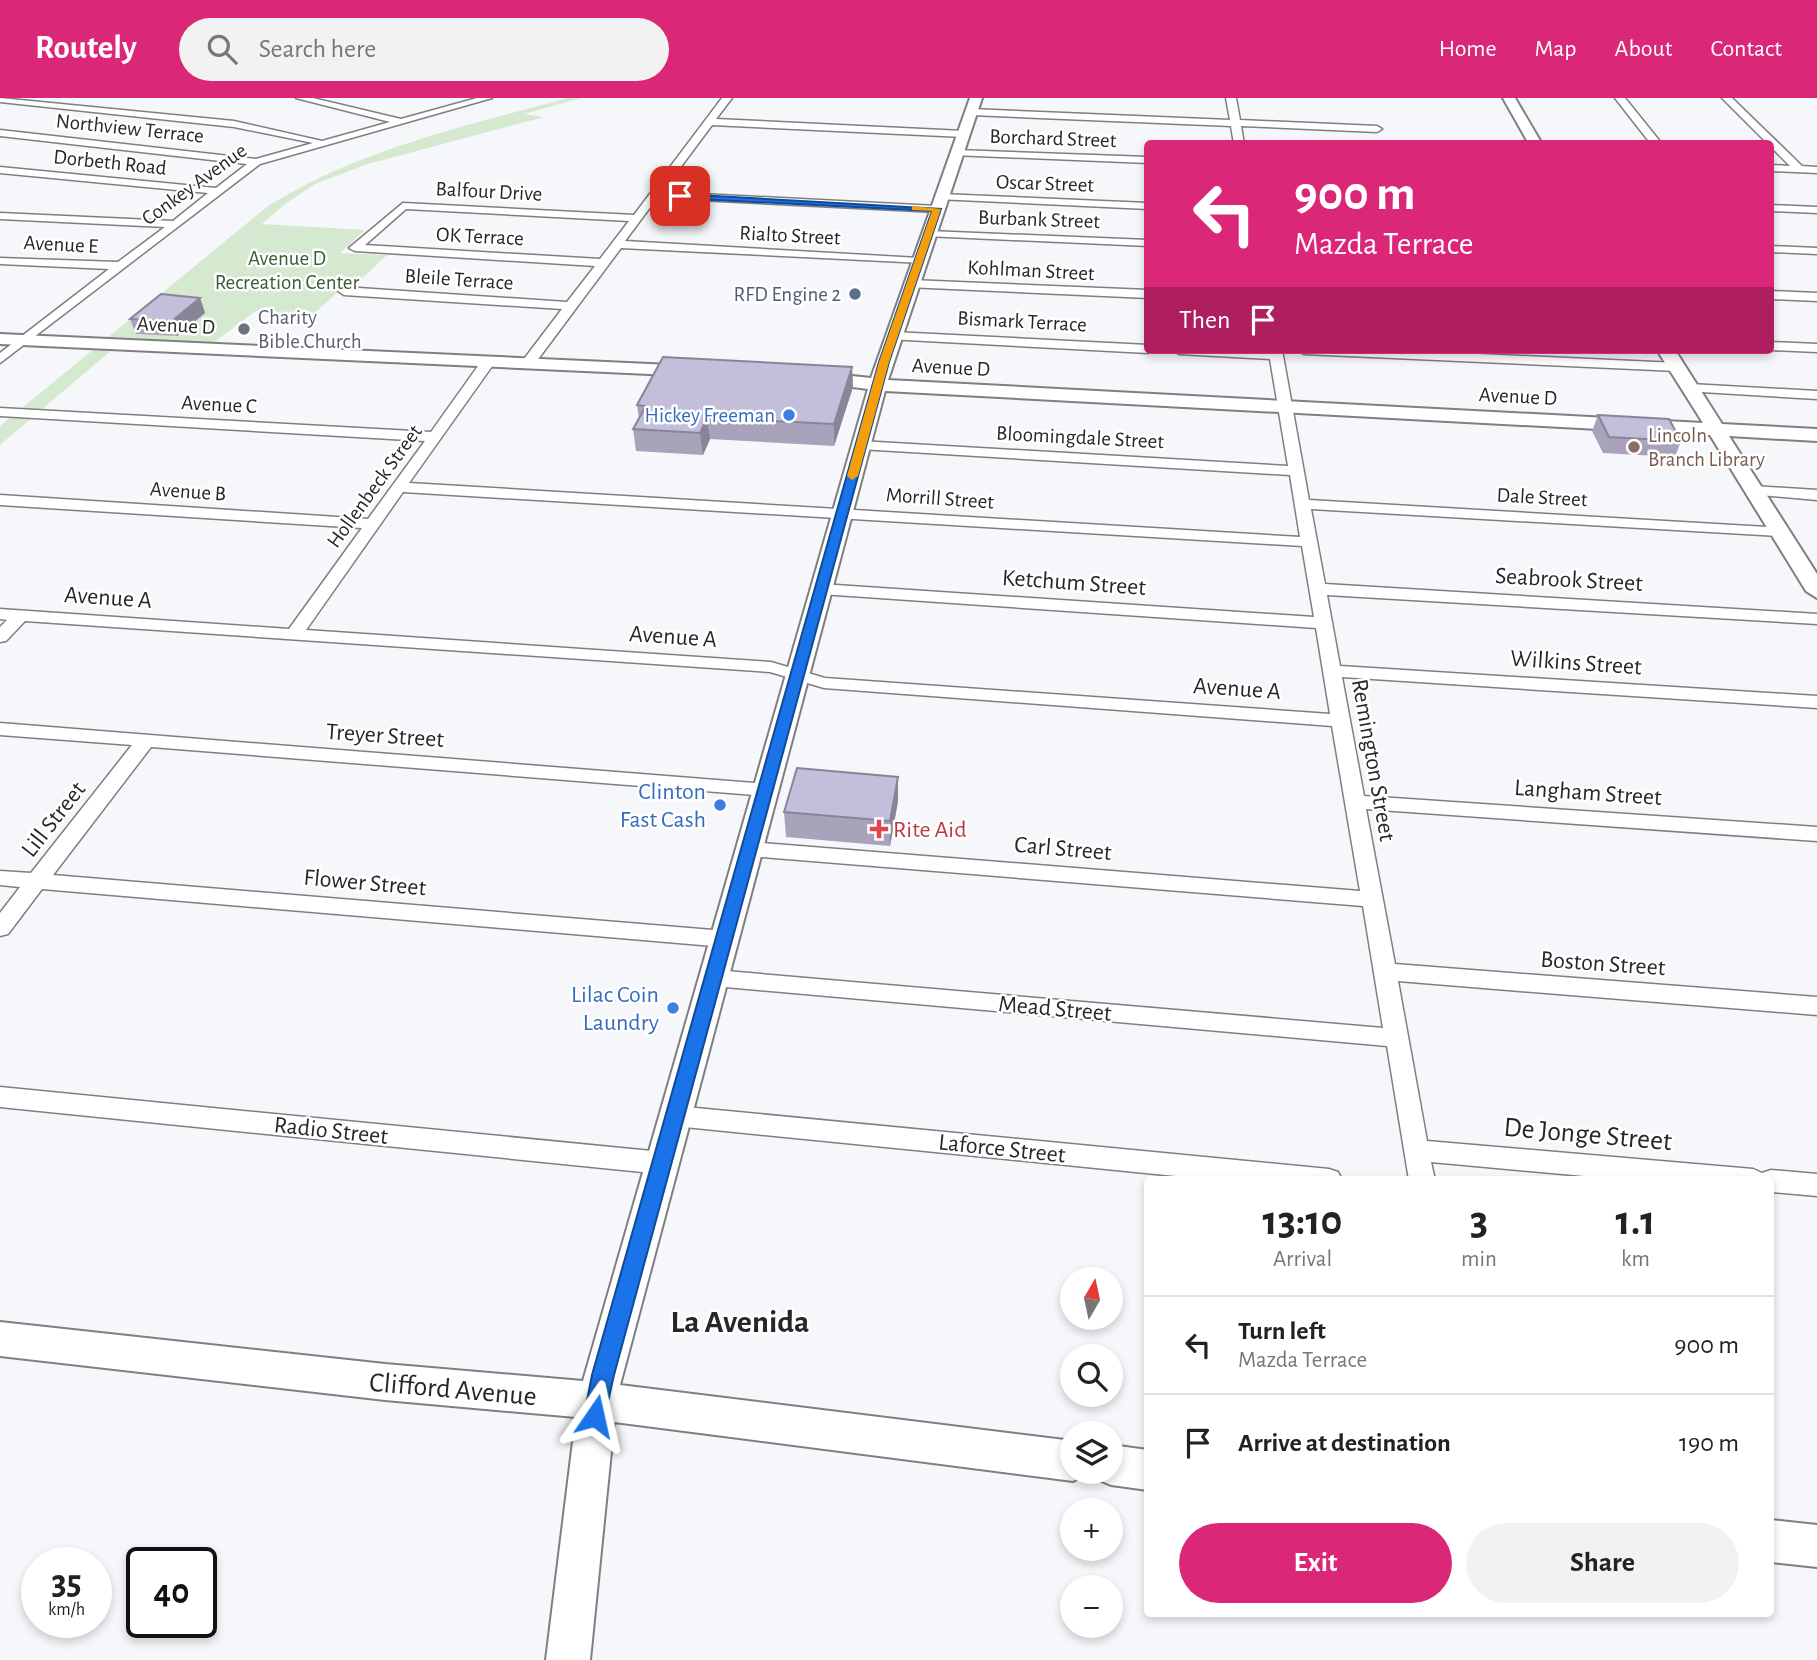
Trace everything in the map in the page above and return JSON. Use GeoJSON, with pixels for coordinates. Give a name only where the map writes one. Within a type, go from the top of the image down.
{"type":"FeatureCollection","features":[{"type":"Feature","properties":{"kind":"street"},"geometry":{"type":"LineString","coordinates":[[62,106],[99,98]]}},
{"type":"Feature","properties":{"kind":"street"},"geometry":{"type":"LineString","coordinates":[[301,98],[400,121]]}},
{"type":"Feature","properties":{"kind":"street","name":"Conkey Avenue"},"geometry":{"type":"LineString","coordinates":[[0,359],[256,162],[487,98]]}},
{"type":"Feature","properties":{"kind":"street"},"geometry":{"type":"LineString","coordinates":[[528,363],[727,98]]}},
{"type":"Feature","properties":{"kind":"street"},"geometry":{"type":"LineString","coordinates":[[1231,98],[1238,140]]}},
{"type":"Feature","properties":{"kind":"street"},"geometry":{"type":"LineString","coordinates":[[1509,98],[1534,140]]}},
{"type":"Feature","properties":{"kind":"street"},"geometry":{"type":"LineString","coordinates":[[1620,98],[1654,140]]}},
{"type":"Feature","properties":{"kind":"street"},"geometry":{"type":"LineString","coordinates":[[1727,98],[1770,140]]}},
{"type":"Feature","properties":{"kind":"street"},"geometry":{"type":"LineString","coordinates":[[0,99],[234,124],[321,142]]}},
{"type":"Feature","properties":{"kind":"street"},"geometry":{"type":"LineString","coordinates":[[568,1660],[597,1401],[860,445],[893,336],[973,105],[1235,123],[1377,129]]}},
{"type":"Feature","properties":{"kind":"street"},"geometry":{"type":"LineString","coordinates":[[709,122],[964,134]]}},
{"type":"Feature","properties":{"kind":"street","name":"Northview Terrace"},"geometry":{"type":"LineString","coordinates":[[0,133],[256,162]]}},
{"type":"Feature","properties":{"kind":"street"},"geometry":{"type":"LineString","coordinates":[[1774,144],[1799,169]]}},
{"type":"Feature","properties":{"kind":"street","name":"Borchard Street"},"geometry":{"type":"LineString","coordinates":[[957,153],[1144,160]]}},
{"type":"Feature","properties":{"kind":"street"},"geometry":{"type":"LineString","coordinates":[[1774,168],[1817,170]]}},
{"type":"Feature","properties":{"kind":"street","name":"Dorbeth Road"},"geometry":{"type":"LineString","coordinates":[[0,170],[216,191]]}},
{"type":"Feature","properties":{"kind":"street","name":"Oscar Street"},"geometry":{"type":"LineString","coordinates":[[654,195],[1144,206]]}},
{"type":"Feature","properties":{"kind":"street","name":"Balfour Drive"},"geometry":{"type":"LineString","coordinates":[[355,248],[402,206],[636,218]]}},
{"type":"Feature","properties":{"kind":"street"},"geometry":{"type":"LineString","coordinates":[[1774,208],[1817,210]]}},
{"type":"Feature","properties":{"kind":"street"},"geometry":{"type":"LineString","coordinates":[[0,216],[174,224]]}},
{"type":"Feature","properties":{"kind":"street","name":"Burbank Street"},"geometry":{"type":"LineString","coordinates":[[929,234],[1144,243]]}},
{"type":"Feature","properties":{"kind":"street","name":"Rialto Street"},"geometry":{"type":"LineString","coordinates":[[617,244],[919,261]]}},
{"type":"Feature","properties":{"kind":"street","name":"OK Terrace"},"geometry":{"type":"LineString","coordinates":[[355,248],[603,263]]}},
{"type":"Feature","properties":{"kind":"street"},"geometry":{"type":"LineString","coordinates":[[1774,249],[1817,251]]}},
{"type":"Feature","properties":{"kind":"street","name":"Avenue E"},"geometry":{"type":"LineString","coordinates":[[0,261],[120,266]]}},
{"type":"Feature","properties":{"kind":"street","name":"Kohlman Street"},"geometry":{"type":"LineString","coordinates":[[911,284],[1144,294]]}},
{"type":"Feature","properties":{"kind":"street","name":"Bleile Terrace"},"geometry":{"type":"LineString","coordinates":[[344,291],[570,306]]}},
{"type":"Feature","properties":{"kind":"street"},"geometry":{"type":"LineString","coordinates":[[1774,295],[1817,297]]}},
{"type":"Feature","properties":{"kind":"street","name":"Bismark Terrace"},"geometry":{"type":"LineString","coordinates":[[893,336],[1144,349]]}},
{"type":"Feature","properties":{"kind":"street","name":"Avenue D"},"geometry":{"type":"LineString","coordinates":[[0,338],[718,372]]}},
{"type":"Feature","properties":{"kind":"street"},"geometry":{"type":"LineString","coordinates":[[1774,346],[1817,348]]}},
{"type":"Feature","properties":{"kind":"street","name":"Remington Street"},"geometry":{"type":"LineString","coordinates":[[1276,354],[1421,1176]]}},
{"type":"Feature","properties":{"kind":"street"},"geometry":{"type":"LineString","coordinates":[[1392,354],[1677,367]]}},
{"type":"Feature","properties":{"kind":"street"},"geometry":{"type":"LineString","coordinates":[[1669,354],[1817,591]]}},
{"type":"Feature","properties":{"kind":"street","name":"Hollenbeck Street"},"geometry":{"type":"LineString","coordinates":[[294,634],[488,362]]}},
{"type":"Feature","properties":{"kind":"street","name":"Avenue D"},"geometry":{"type":"LineString","coordinates":[[800,376],[878,384],[1817,435]]}},
{"type":"Feature","properties":{"kind":"street"},"geometry":{"type":"LineString","coordinates":[[1690,388],[1817,395]]}},
{"type":"Feature","properties":{"kind":"street","name":"Avenue C"},"geometry":{"type":"LineString","coordinates":[[0,412],[436,437]]}},
{"type":"Feature","properties":{"kind":"street","name":"Bloomingdale Street"},"geometry":{"type":"LineString","coordinates":[[860,445],[1297,471]]}},
{"type":"Feature","properties":{"kind":"street","name":"Morrill Street"},"geometry":{"type":"LineString","coordinates":[[400,487],[1309,542]]}},
{"type":"Feature","properties":{"kind":"street"},"geometry":{"type":"LineString","coordinates":[[1753,491],[1817,495]]}},
{"type":"Feature","properties":{"kind":"street","name":"Avenue B"},"geometry":{"type":"LineString","coordinates":[[0,500],[373,524]]}},
{"type":"Feature","properties":{"kind":"street","name":"Dale Street"},"geometry":{"type":"LineString","coordinates":[[1302,504],[1779,531]]}},
{"type":"Feature","properties":{"kind":"street","name":"Ketchum Street"},"geometry":{"type":"LineString","coordinates":[[821,589],[1324,623]]}},
{"type":"Feature","properties":{"kind":"street","name":"Seabrook Street"},"geometry":{"type":"LineString","coordinates":[[1318,589],[1817,619]]}},
{"type":"Feature","properties":{"kind":"street","name":"Avenue A"},"geometry":{"type":"LineString","coordinates":[[0,614],[771,667],[824,683],[1341,720]]}},
{"type":"Feature","properties":{"kind":"street"},"geometry":{"type":"LineString","coordinates":[[0,637],[21,615]]}},
{"type":"Feature","properties":{"kind":"street","name":"Wilkins Street"},"geometry":{"type":"LineString","coordinates":[[1332,671],[1817,702]]}},
{"type":"Feature","properties":{"kind":"street","name":"Treyer Street"},"geometry":{"type":"LineString","coordinates":[[0,729],[766,790]]}},
{"type":"Feature","properties":{"kind":"street","name":"Lill Street"},"geometry":{"type":"LineString","coordinates":[[0,928],[146,741]]}},
{"type":"Feature","properties":{"kind":"street","name":"Langham Street"},"geometry":{"type":"LineString","coordinates":[[1355,802],[1817,834]]}},
{"type":"Feature","properties":{"kind":"street","name":"Carl Street"},"geometry":{"type":"LineString","coordinates":[[750,849],[1372,899]]}},
{"type":"Feature","properties":{"kind":"street","name":"Flower Street"},"geometry":{"type":"LineString","coordinates":[[0,878],[725,939]]}},
{"type":"Feature","properties":{"kind":"street","name":"Boston Street"},"geometry":{"type":"LineString","coordinates":[[1385,972],[1817,1006]]}},
{"type":"Feature","properties":{"kind":"street","name":"Mead Street"},"geometry":{"type":"LineString","coordinates":[[714,978],[1397,1038]]}},
{"type":"Feature","properties":{"kind":"street","name":"Radio Street"},"geometry":{"type":"LineString","coordinates":[[0,1097],[662,1163]]}},
{"type":"Feature","properties":{"kind":"street","name":"Laforce Street"},"geometry":{"type":"LineString","coordinates":[[676,1116],[1288,1176]]}},
{"type":"Feature","properties":{"kind":"street","name":"De Jonge Street"},"geometry":{"type":"LineString","coordinates":[[1416,1150],[1708,1176]]}},
{"type":"Feature","properties":{"kind":"street"},"geometry":{"type":"LineString","coordinates":[[1774,1181],[1817,1185]]}},
{"type":"Feature","properties":{"kind":"street","name":"Clifford Avenue"},"geometry":{"type":"LineString","coordinates":[[0,1339],[385,1382],[597,1401],[1060,1459]]}},
{"type":"Feature","properties":{"kind":"street"},"geometry":{"type":"LineString","coordinates":[[1123,1467],[1144,1469]]}},
{"type":"Feature","properties":{"kind":"street"},"geometry":{"type":"LineString","coordinates":[[1774,1541],[1817,1546]]}},
{"type":"Feature","properties":{"kind":"green space","name":"Avenue D Recreation Center"},"geometry":{"type":"Polygon","coordinates":[[[568,98],[581,98],[524,114],[544,117],[368,164],[315,184],[285,204],[262,224],[365,230],[340,253],[387,255],[353,287],[343,287],[313,315],[256,311],[213,343],[126,338],[0,445],[0,426],[268,206],[303,186],[376,154],[452,129],[568,98]]]}},
{"type":"Feature","properties":{"kind":"building"},"geometry":{"type":"Polygon","coordinates":[[[161,294],[200,298],[172,321],[130,319],[161,294]]]}},
{"type":"Feature","properties":{"kind":"building","name":"Hickey Freeman"},"geometry":{"type":"Polygon","coordinates":[[[663,357],[852,367],[834,424],[707,418],[700,433],[633,429],[646,406],[637,405],[663,357]]]}},
{"type":"Feature","properties":{"kind":"building"},"geometry":{"type":"Polygon","coordinates":[[[1598,415],[1669,419],[1681,441],[1609,437],[1598,415]]]}},
{"type":"Feature","properties":{"kind":"building"},"geometry":{"type":"Polygon","coordinates":[[[797,768],[898,777],[890,821],[784,812],[797,768]]]}},
{"type":"Feature","properties":{"kind":"slow traffic"},"geometry":{"type":"LineString","coordinates":[[852,476],[884,362],[937,209],[915,208]]}},
{"type":"Feature","properties":{"kind":"place","name":"RFD Engine 2"},"geometry":{"type":"Point","coordinates":[855,294]}},
{"type":"Feature","properties":{"kind":"place","name":"Charity Bible Church"},"geometry":{"type":"Point","coordinates":[244,329]}},
{"type":"Feature","properties":{"kind":"place","name":"Hickey Freeman"},"geometry":{"type":"Point","coordinates":[789,415]}},
{"type":"Feature","properties":{"kind":"place","name":"Lincoln Branch Library"},"geometry":{"type":"Point","coordinates":[1634,447]}},
{"type":"Feature","properties":{"kind":"place","name":"Clinton Fast Cash"},"geometry":{"type":"Point","coordinates":[720,805]}},
{"type":"Feature","properties":{"kind":"place","name":"Rite Aid"},"geometry":{"type":"Point","coordinates":[879,829]}},
{"type":"Feature","properties":{"kind":"place","name":"Lilac Coin Laundry"},"geometry":{"type":"Point","coordinates":[673,1008]}},
{"type":"Feature","properties":{"kind":"district","name":"La Avenida"},"geometry":{"type":"Point","coordinates":[740,1321]}},
{"type":"Feature","properties":{"kind":"route"},"geometry":{"type":"LineString","coordinates":[[595,1416],[603,1375],[866,425],[884,362],[937,209],[680,196]]}}]}
